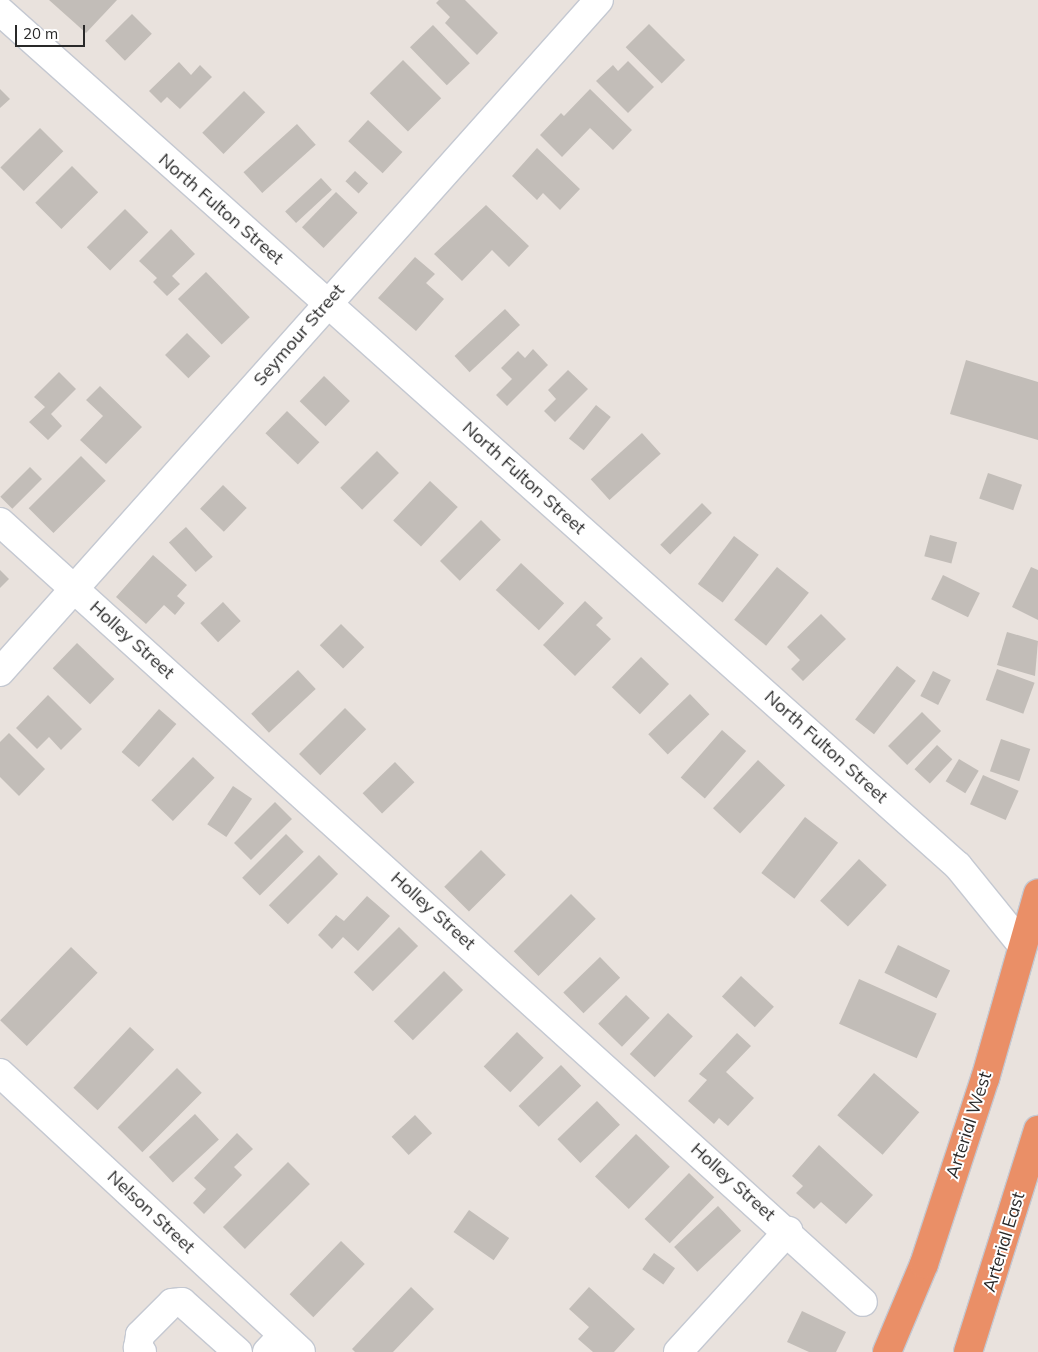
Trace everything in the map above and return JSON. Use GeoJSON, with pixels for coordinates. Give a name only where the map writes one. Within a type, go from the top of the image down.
{"type":"FeatureCollection","features":[{"type":"Feature","properties":{"kind":"highway","name":"Arterial West"},"geometry":{"type":"LineString","coordinates":[[894,1345],[924,1264],[1030,948],[1038,894]]}},
{"type":"Feature","properties":{"kind":"highway","name":"Arterial East"},"geometry":{"type":"LineString","coordinates":[[968,1352],[1038,1130]]}},
{"type":"Feature","properties":{"kind":"street","name":"Seymour Street"},"geometry":{"type":"LineString","coordinates":[[0,672],[590,3]]}},
{"type":"Feature","properties":{"kind":"street","name":"North Fulton Street"},"geometry":{"type":"LineString","coordinates":[[0,11],[958,866],[1030,948]]}},
{"type":"Feature","properties":{"kind":"street","name":"Holley Street"},"geometry":{"type":"LineString","coordinates":[[0,522],[788,1231],[863,1302]]}},
{"type":"Feature","properties":{"kind":"street","name":"Nelson Street"},"geometry":{"type":"LineString","coordinates":[[0,1073],[284,1346]]}},
{"type":"Feature","properties":{"kind":"street"},"geometry":{"type":"LineString","coordinates":[[678,1352],[788,1231]]}},
{"type":"Feature","properties":{"kind":"street"},"geometry":{"type":"LineString","coordinates":[[142,1352],[138,1348],[140,1335],[172,1302],[182,1302],[238,1352]]}},
{"type":"Feature","properties":{"kind":"building"},"geometry":{"type":"Polygon","coordinates":[[[49,0],[117,0],[86,33],[49,0]]]}},
{"type":"Feature","properties":{"kind":"building"},"geometry":{"type":"Polygon","coordinates":[[[439,0],[465,0],[498,33],[477,55],[445,23],[450,17],[436,3],[439,0]]]}},
{"type":"Feature","properties":{"kind":"building"},"geometry":{"type":"Polygon","coordinates":[[[132,14],[152,34],[125,61],[105,41],[132,14]]]}},
{"type":"Feature","properties":{"kind":"building"},"geometry":{"type":"Polygon","coordinates":[[[649,24],[685,60],[662,83],[626,47],[649,24]]]}},
{"type":"Feature","properties":{"kind":"building"},"geometry":{"type":"Polygon","coordinates":[[[433,25],[470,63],[447,85],[410,47],[433,25]]]}},
{"type":"Feature","properties":{"kind":"building"},"geometry":{"type":"Polygon","coordinates":[[[403,60],[441,98],[408,131],[370,93],[403,60]]]}},
{"type":"Feature","properties":{"kind":"building"},"geometry":{"type":"Polygon","coordinates":[[[628,61],[654,87],[628,113],[596,81],[613,65],[618,71],[628,61]]]}},
{"type":"Feature","properties":{"kind":"building"},"geometry":{"type":"Polygon","coordinates":[[[179,62],[191,75],[200,65],[212,77],[180,109],[167,97],[161,103],[149,91],[179,62]]]}},
{"type":"Feature","properties":{"kind":"building"},"geometry":{"type":"Polygon","coordinates":[[[0,89],[10,99],[0,108],[0,89]]]}},
{"type":"Feature","properties":{"kind":"building"},"geometry":{"type":"Polygon","coordinates":[[[590,89],[632,130],[613,150],[590,128],[562,157],[540,135],[561,113],[564,116],[590,89]]]}},
{"type":"Feature","properties":{"kind":"building"},"geometry":{"type":"Polygon","coordinates":[[[244,91],[265,112],[223,154],[202,133],[244,91]]]}},
{"type":"Feature","properties":{"kind":"building"},"geometry":{"type":"Polygon","coordinates":[[[368,120],[402,152],[383,173],[348,141],[368,120]]]}},
{"type":"Feature","properties":{"kind":"building"},"geometry":{"type":"Polygon","coordinates":[[[297,124],[316,145],[262,193],[243,172],[297,124]]]}},
{"type":"Feature","properties":{"kind":"building"},"geometry":{"type":"Polygon","coordinates":[[[40,128],[63,151],[24,191],[0,168],[40,128]]]}},
{"type":"Feature","properties":{"kind":"building"},"geometry":{"type":"Polygon","coordinates":[[[537,148],[580,189],[560,210],[543,193],[537,200],[512,176],[537,148]]]}},
{"type":"Feature","properties":{"kind":"building"},"geometry":{"type":"Polygon","coordinates":[[[72,166],[98,192],[61,229],[35,203],[72,166]]]}},
{"type":"Feature","properties":{"kind":"building"},"geometry":{"type":"Polygon","coordinates":[[[355,171],[368,183],[359,194],[345,181],[355,171]]]}},
{"type":"Feature","properties":{"kind":"building"},"geometry":{"type":"Polygon","coordinates":[[[321,178],[332,190],[296,223],[285,211],[321,178]]]}},
{"type":"Feature","properties":{"kind":"building"},"geometry":{"type":"Polygon","coordinates":[[[336,192],[358,213],[324,248],[302,227],[336,192]]]}},
{"type":"Feature","properties":{"kind":"building"},"geometry":{"type":"Polygon","coordinates":[[[486,205],[529,246],[509,267],[492,250],[462,281],[434,254],[486,205]]]}},
{"type":"Feature","properties":{"kind":"building"},"geometry":{"type":"Polygon","coordinates":[[[125,209],[148,232],[110,271],[87,247],[125,209]]]}},
{"type":"Feature","properties":{"kind":"building"},"geometry":{"type":"Polygon","coordinates":[[[171,229],[195,254],[172,276],[180,284],[167,296],[153,282],[157,278],[139,261],[171,229]]]}},
{"type":"Feature","properties":{"kind":"building"},"geometry":{"type":"Polygon","coordinates":[[[415,257],[435,274],[426,283],[444,299],[416,331],[378,298],[415,257]]]}},
{"type":"Feature","properties":{"kind":"building"},"geometry":{"type":"Polygon","coordinates":[[[206,272],[250,317],[222,344],[178,299],[206,272]]]}},
{"type":"Feature","properties":{"kind":"building"},"geometry":{"type":"Polygon","coordinates":[[[505,309],[520,325],[470,372],[455,356],[505,309]]]}},
{"type":"Feature","properties":{"kind":"building"},"geometry":{"type":"Polygon","coordinates":[[[187,333],[210,356],[188,378],[165,355],[187,333]]]}},
{"type":"Feature","properties":{"kind":"building"},"geometry":{"type":"Polygon","coordinates":[[[533,349],[548,365],[507,406],[496,395],[512,379],[501,368],[518,351],[525,358],[533,349]]]}},
{"type":"Feature","properties":{"kind":"building"},"geometry":{"type":"Polygon","coordinates":[[[966,360],[1038,382],[1038,440],[950,414],[966,360]]]}},
{"type":"Feature","properties":{"kind":"building"},"geometry":{"type":"Polygon","coordinates":[[[568,370],[588,389],[555,422],[544,411],[556,399],[548,390],[568,370]]]}},
{"type":"Feature","properties":{"kind":"building"},"geometry":{"type":"Polygon","coordinates":[[[59,372],[76,389],[51,414],[62,426],[48,440],[29,422],[45,407],[34,397],[59,372]]]}},
{"type":"Feature","properties":{"kind":"building"},"geometry":{"type":"Polygon","coordinates":[[[324,376],[350,401],[326,426],[300,401],[324,376]]]}},
{"type":"Feature","properties":{"kind":"building"},"geometry":{"type":"Polygon","coordinates":[[[100,386],[142,427],[106,464],[80,440],[103,416],[86,400],[100,386]]]}},
{"type":"Feature","properties":{"kind":"building"},"geometry":{"type":"Polygon","coordinates":[[[596,405],[611,417],[584,450],[569,438],[596,405]]]}},
{"type":"Feature","properties":{"kind":"building"},"geometry":{"type":"Polygon","coordinates":[[[287,411],[319,442],[298,465],[265,433],[287,411]]]}},
{"type":"Feature","properties":{"kind":"building"},"geometry":{"type":"Polygon","coordinates":[[[642,433],[661,454],[609,500],[591,479],[642,433]]]}},
{"type":"Feature","properties":{"kind":"building"},"geometry":{"type":"Polygon","coordinates":[[[377,451],[399,473],[362,510],[340,488],[377,451]]]}},
{"type":"Feature","properties":{"kind":"building"},"geometry":{"type":"Polygon","coordinates":[[[81,456],[106,481],[53,533],[29,508],[81,456]]]}},
{"type":"Feature","properties":{"kind":"building"},"geometry":{"type":"Polygon","coordinates":[[[30,467],[42,479],[12,509],[0,497],[30,467]]]}},
{"type":"Feature","properties":{"kind":"building"},"geometry":{"type":"Polygon","coordinates":[[[988,473],[1022,485],[1013,510],[979,499],[988,473]]]}},
{"type":"Feature","properties":{"kind":"building"},"geometry":{"type":"Polygon","coordinates":[[[430,481],[458,507],[421,546],[393,520],[430,481]]]}},
{"type":"Feature","properties":{"kind":"building"},"geometry":{"type":"Polygon","coordinates":[[[223,485],[247,508],[224,532],[200,509],[223,485]]]}},
{"type":"Feature","properties":{"kind":"building"},"geometry":{"type":"Polygon","coordinates":[[[702,503],[712,513],[670,555],[660,545],[702,503]]]}},
{"type":"Feature","properties":{"kind":"building"},"geometry":{"type":"Polygon","coordinates":[[[481,520],[501,540],[460,581],[440,561],[481,520]]]}},
{"type":"Feature","properties":{"kind":"building"},"geometry":{"type":"Polygon","coordinates":[[[186,527],[213,557],[196,572],[169,542],[186,527]]]}},
{"type":"Feature","properties":{"kind":"building"},"geometry":{"type":"Polygon","coordinates":[[[930,535],[957,542],[951,563],[924,556],[930,535]]]}},
{"type":"Feature","properties":{"kind":"building"},"geometry":{"type":"Polygon","coordinates":[[[734,536],[759,555],[723,603],[698,584],[734,536]]]}},
{"type":"Feature","properties":{"kind":"building"},"geometry":{"type":"Polygon","coordinates":[[[153,555],[187,585],[177,596],[185,603],[175,615],[164,605],[146,624],[116,597],[153,555]]]}},
{"type":"Feature","properties":{"kind":"building"},"geometry":{"type":"Polygon","coordinates":[[[521,563],[564,603],[539,630],[496,590],[521,563]]]}},
{"type":"Feature","properties":{"kind":"building"},"geometry":{"type":"Polygon","coordinates":[[[777,567],[809,593],[766,646],[734,620],[777,567]]]}},
{"type":"Feature","properties":{"kind":"building"},"geometry":{"type":"Polygon","coordinates":[[[1031,567],[1038,570],[1038,620],[1012,607],[1031,567]]]}},
{"type":"Feature","properties":{"kind":"building"},"geometry":{"type":"Polygon","coordinates":[[[0,570],[9,579],[0,588],[0,570]]]}},
{"type":"Feature","properties":{"kind":"building"},"geometry":{"type":"Polygon","coordinates":[[[943,575],[980,593],[968,617],[931,599],[943,575]]]}},
{"type":"Feature","properties":{"kind":"building"},"geometry":{"type":"Polygon","coordinates":[[[585,601],[603,618],[596,625],[611,639],[575,676],[543,645],[585,601]]]}},
{"type":"Feature","properties":{"kind":"building"},"geometry":{"type":"Polygon","coordinates":[[[223,602],[241,621],[218,642],[200,623],[223,602]]]}},
{"type":"Feature","properties":{"kind":"building"},"geometry":{"type":"Polygon","coordinates":[[[821,614],[846,639],[803,681],[791,669],[800,660],[787,647],[821,614]]]}},
{"type":"Feature","properties":{"kind":"building"},"geometry":{"type":"Polygon","coordinates":[[[341,624],[364,647],[343,669],[320,645],[341,624]]]}},
{"type":"Feature","properties":{"kind":"building"},"geometry":{"type":"Polygon","coordinates":[[[1007,632],[1038,641],[1035,676],[997,665],[1007,632]]]}},
{"type":"Feature","properties":{"kind":"building"},"geometry":{"type":"Polygon","coordinates":[[[77,643],[114,679],[90,704],[53,668],[77,643]]]}},
{"type":"Feature","properties":{"kind":"building"},"geometry":{"type":"Polygon","coordinates":[[[641,657],[669,684],[640,714],[612,687],[641,657]]]}},
{"type":"Feature","properties":{"kind":"building"},"geometry":{"type":"Polygon","coordinates":[[[897,666],[916,681],[874,734],[855,720],[897,666]]]}},
{"type":"Feature","properties":{"kind":"building"},"geometry":{"type":"Polygon","coordinates":[[[997,669],[1035,683],[1023,714],[986,700],[997,669]]]}},
{"type":"Feature","properties":{"kind":"building"},"geometry":{"type":"Polygon","coordinates":[[[298,670],[316,689],[269,733],[251,714],[298,670]]]}},
{"type":"Feature","properties":{"kind":"building"},"geometry":{"type":"Polygon","coordinates":[[[933,671],[951,680],[938,705],[920,696],[933,671]]]}},
{"type":"Feature","properties":{"kind":"building"},"geometry":{"type":"Polygon","coordinates":[[[690,694],[709,714],[668,754],[648,734],[690,694]]]}},
{"type":"Feature","properties":{"kind":"building"},"geometry":{"type":"Polygon","coordinates":[[[48,695],[82,729],[61,750],[49,737],[37,749],[16,728],[48,695]]]}},
{"type":"Feature","properties":{"kind":"building"},"geometry":{"type":"Polygon","coordinates":[[[345,708],[366,729],[320,775],[299,754],[345,708]]]}},
{"type":"Feature","properties":{"kind":"building"},"geometry":{"type":"Polygon","coordinates":[[[159,709],[176,724],[139,767],[122,752],[159,709]]]}},
{"type":"Feature","properties":{"kind":"building"},"geometry":{"type":"Polygon","coordinates":[[[922,712],[941,731],[907,765],[888,746],[922,712]]]}},
{"type":"Feature","properties":{"kind":"building"},"geometry":{"type":"Polygon","coordinates":[[[722,730],[746,751],[705,799],[681,778],[722,730]]]}},
{"type":"Feature","properties":{"kind":"building"},"geometry":{"type":"Polygon","coordinates":[[[9,733],[45,769],[19,796],[0,777],[0,742],[9,733]]]}},
{"type":"Feature","properties":{"kind":"building"},"geometry":{"type":"Polygon","coordinates":[[[1001,739],[1030,749],[1019,781],[990,771],[1001,739]]]}},
{"type":"Feature","properties":{"kind":"building"},"geometry":{"type":"Polygon","coordinates":[[[937,745],[952,759],[930,783],[914,769],[937,745]]]}},
{"type":"Feature","properties":{"kind":"building"},"geometry":{"type":"Polygon","coordinates":[[[193,757],[215,778],[173,821],[151,800],[193,757]]]}},
{"type":"Feature","properties":{"kind":"building"},"geometry":{"type":"Polygon","coordinates":[[[959,759],[979,771],[965,793],[946,781],[959,759]]]}},
{"type":"Feature","properties":{"kind":"building"},"geometry":{"type":"Polygon","coordinates":[[[758,760],[785,785],[740,834],[713,808],[758,760]]]}},
{"type":"Feature","properties":{"kind":"building"},"geometry":{"type":"Polygon","coordinates":[[[395,762],[414,782],[382,813],[363,793],[395,762]]]}},
{"type":"Feature","properties":{"kind":"building"},"geometry":{"type":"Polygon","coordinates":[[[983,775],[1019,791],[1006,820],[970,804],[983,775]]]}},
{"type":"Feature","properties":{"kind":"building"},"geometry":{"type":"Polygon","coordinates":[[[233,786],[252,799],[226,837],[207,824],[233,786]]]}},
{"type":"Feature","properties":{"kind":"building"},"geometry":{"type":"Polygon","coordinates":[[[275,802],[292,819],[251,860],[234,843],[275,802]]]}},
{"type":"Feature","properties":{"kind":"building"},"geometry":{"type":"Polygon","coordinates":[[[805,817],[838,843],[794,899],[761,873],[805,817]]]}},
{"type":"Feature","properties":{"kind":"building"},"geometry":{"type":"Polygon","coordinates":[[[286,834],[304,852],[260,896],[242,878],[286,834]]]}},
{"type":"Feature","properties":{"kind":"building"},"geometry":{"type":"Polygon","coordinates":[[[481,850],[506,875],[469,912],[444,887],[481,850]]]}},
{"type":"Feature","properties":{"kind":"building"},"geometry":{"type":"Polygon","coordinates":[[[319,855],[338,874],[288,924],[269,905],[319,855]]]}},
{"type":"Feature","properties":{"kind":"building"},"geometry":{"type":"Polygon","coordinates":[[[859,859],[887,885],[848,927],[820,901],[859,859]]]}},
{"type":"Feature","properties":{"kind":"building"},"geometry":{"type":"Polygon","coordinates":[[[571,894],[596,919],[538,976],[514,951],[571,894]]]}},
{"type":"Feature","properties":{"kind":"building"},"geometry":{"type":"Polygon","coordinates":[[[367,896],[390,916],[358,951],[343,937],[332,949],[318,935],[336,915],[344,921],[367,896]]]}},
{"type":"Feature","properties":{"kind":"building"},"geometry":{"type":"Polygon","coordinates":[[[399,927],[418,946],[373,991],[354,972],[399,927]]]}},
{"type":"Feature","properties":{"kind":"building"},"geometry":{"type":"Polygon","coordinates":[[[898,945],[950,970],[937,998],[884,973],[898,945]]]}},
{"type":"Feature","properties":{"kind":"building"},"geometry":{"type":"Polygon","coordinates":[[[71,947],[98,973],[27,1046],[0,1020],[71,947]]]}},
{"type":"Feature","properties":{"kind":"building"},"geometry":{"type":"Polygon","coordinates":[[[600,957],[620,978],[583,1013],[563,992],[600,957]]]}},
{"type":"Feature","properties":{"kind":"building"},"geometry":{"type":"Polygon","coordinates":[[[444,971],[463,990],[413,1040],[394,1021],[444,971]]]}},
{"type":"Feature","properties":{"kind":"building"},"geometry":{"type":"Polygon","coordinates":[[[741,976],[774,1007],[755,1027],[722,996],[741,976]]]}},
{"type":"Feature","properties":{"kind":"building"},"geometry":{"type":"Polygon","coordinates":[[[859,979],[937,1014],[917,1058],[839,1024],[859,979]]]}},
{"type":"Feature","properties":{"kind":"building"},"geometry":{"type":"Polygon","coordinates":[[[626,995],[650,1018],[622,1047],[598,1024],[626,995]]]}},
{"type":"Feature","properties":{"kind":"building"},"geometry":{"type":"Polygon","coordinates":[[[668,1013],[693,1036],[655,1077],[630,1054],[668,1013]]]}},
{"type":"Feature","properties":{"kind":"building"},"geometry":{"type":"Polygon","coordinates":[[[130,1027],[154,1050],[98,1110],[73,1088],[130,1027]]]}},
{"type":"Feature","properties":{"kind":"building"},"geometry":{"type":"Polygon","coordinates":[[[517,1032],[544,1058],[510,1092],[484,1067],[517,1032]]]}},
{"type":"Feature","properties":{"kind":"building"},"geometry":{"type":"Polygon","coordinates":[[[737,1033],[751,1046],[726,1072],[754,1098],[728,1126],[719,1118],[714,1124],[688,1101],[707,1080],[699,1074],[737,1033]]]}},
{"type":"Feature","properties":{"kind":"building"},"geometry":{"type":"Polygon","coordinates":[[[561,1065],[581,1086],[539,1127],[519,1106],[561,1065]]]}},
{"type":"Feature","properties":{"kind":"building"},"geometry":{"type":"Polygon","coordinates":[[[177,1068],[202,1093],[142,1152],[118,1127],[177,1068]]]}},
{"type":"Feature","properties":{"kind":"building"},"geometry":{"type":"Polygon","coordinates":[[[874,1073],[919,1112],[883,1155],[837,1115],[874,1073]]]}},
{"type":"Feature","properties":{"kind":"building"},"geometry":{"type":"Polygon","coordinates":[[[597,1101],[620,1125],[580,1163],[557,1139],[597,1101]]]}},
{"type":"Feature","properties":{"kind":"building"},"geometry":{"type":"Polygon","coordinates":[[[195,1114],[219,1140],[173,1183],[149,1157],[195,1114]]]}},
{"type":"Feature","properties":{"kind":"building"},"geometry":{"type":"Polygon","coordinates":[[[415,1115],[432,1133],[409,1155],[392,1137],[415,1115]]]}},
{"type":"Feature","properties":{"kind":"building"},"geometry":{"type":"Polygon","coordinates":[[[237,1133],[253,1149],[234,1167],[242,1175],[204,1214],[193,1203],[206,1189],[194,1178],[237,1133]]]}},
{"type":"Feature","properties":{"kind":"building"},"geometry":{"type":"Polygon","coordinates":[[[636,1134],[670,1167],[629,1209],[595,1176],[636,1134]]]}},
{"type":"Feature","properties":{"kind":"building"},"geometry":{"type":"Polygon","coordinates":[[[819,1145],[873,1195],[846,1224],[821,1202],[814,1209],[796,1193],[803,1186],[792,1176],[819,1145]]]}},
{"type":"Feature","properties":{"kind":"building"},"geometry":{"type":"Polygon","coordinates":[[[288,1162],[310,1184],[245,1249],[223,1227],[288,1162]]]}},
{"type":"Feature","properties":{"kind":"building"},"geometry":{"type":"Polygon","coordinates":[[[689,1173],[714,1197],[670,1243],[645,1219],[689,1173]]]}},
{"type":"Feature","properties":{"kind":"building"},"geometry":{"type":"Polygon","coordinates":[[[718,1206],[741,1231],[697,1272],[674,1247],[718,1206]]]}},
{"type":"Feature","properties":{"kind":"building"},"geometry":{"type":"Polygon","coordinates":[[[469,1210],[509,1238],[494,1260],[454,1232],[469,1210]]]}},
{"type":"Feature","properties":{"kind":"building"},"geometry":{"type":"Polygon","coordinates":[[[341,1241],[365,1264],[313,1317],[290,1294],[341,1241]]]}},
{"type":"Feature","properties":{"kind":"building"},"geometry":{"type":"Polygon","coordinates":[[[654,1253],[675,1268],[663,1284],[642,1269],[654,1253]]]}},
{"type":"Feature","properties":{"kind":"building"},"geometry":{"type":"Polygon","coordinates":[[[411,1287],[434,1309],[393,1352],[355,1352],[352,1349],[411,1287]]]}},
{"type":"Feature","properties":{"kind":"building"},"geometry":{"type":"Polygon","coordinates":[[[589,1287],[635,1329],[614,1352],[593,1352],[578,1339],[589,1327],[569,1309],[589,1287]]]}},
{"type":"Feature","properties":{"kind":"building"},"geometry":{"type":"Polygon","coordinates":[[[802,1311],[846,1332],[836,1352],[809,1352],[787,1342],[802,1311]]]}}]}
